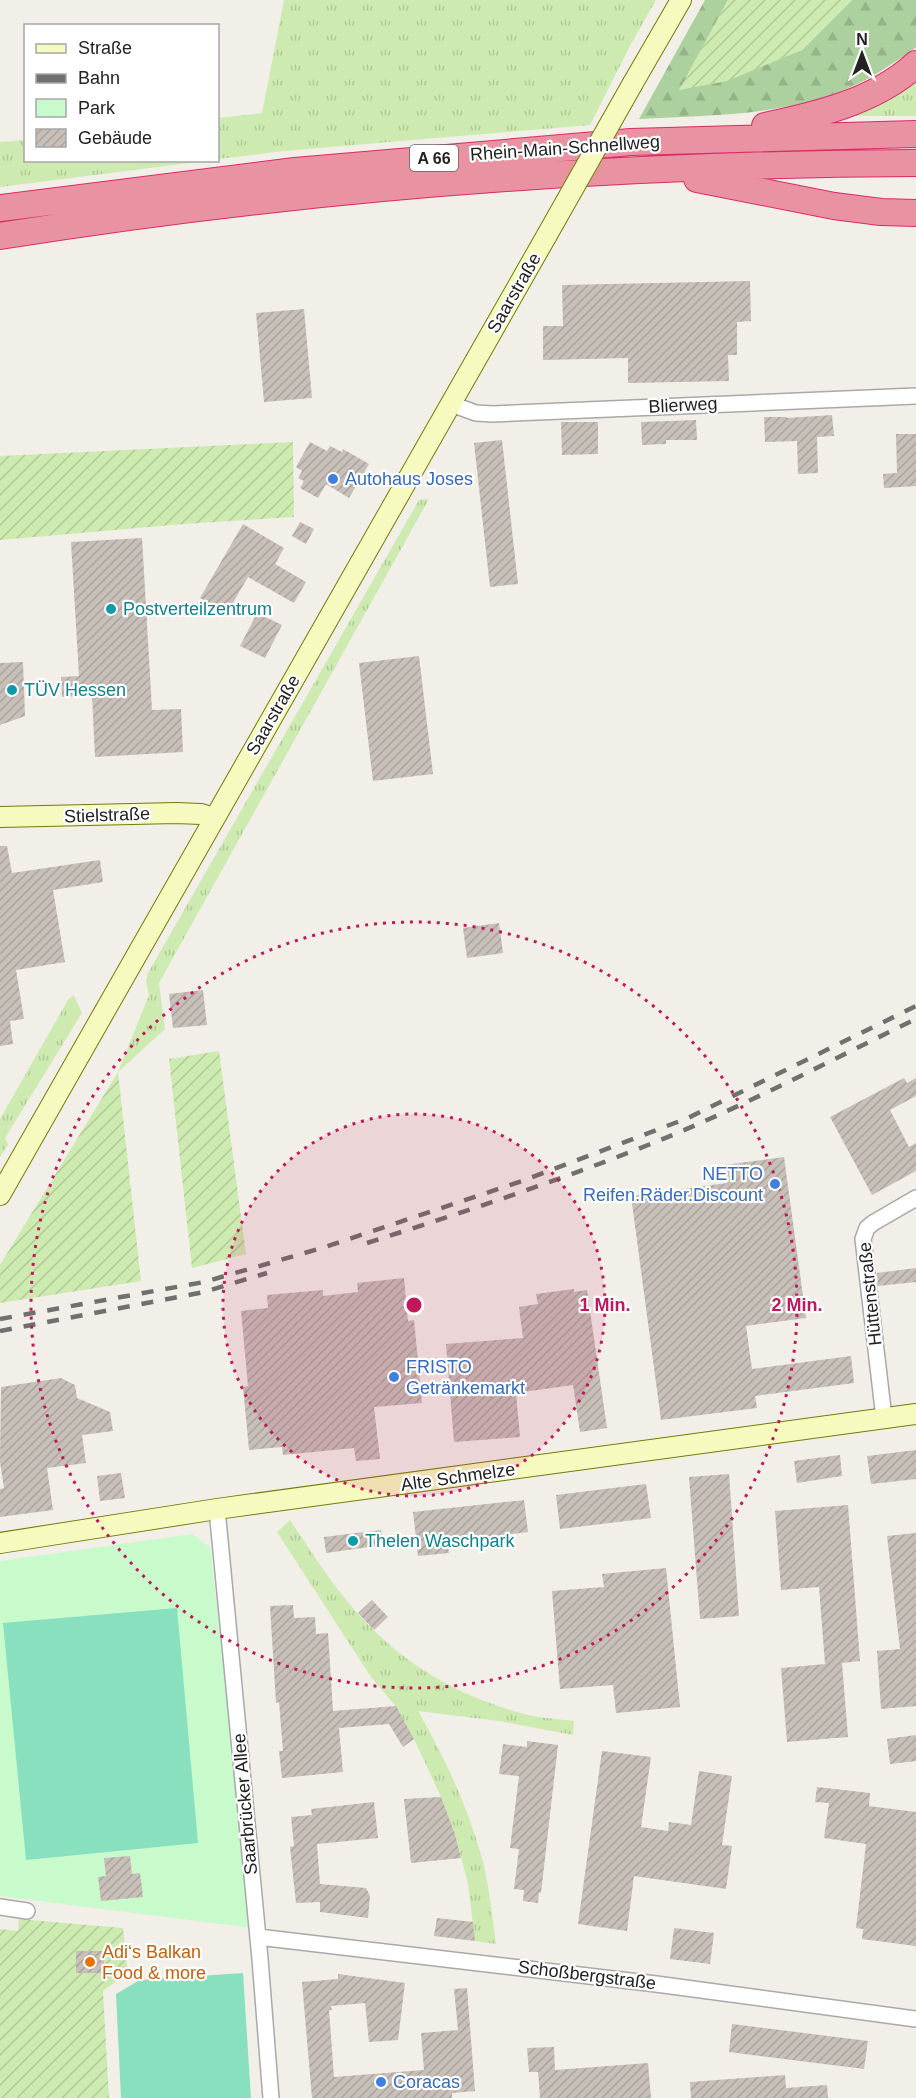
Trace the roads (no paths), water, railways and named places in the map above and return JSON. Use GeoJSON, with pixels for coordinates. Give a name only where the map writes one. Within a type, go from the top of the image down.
{"type":"FeatureCollection","features":[{"type":"Feature","properties":{"kind":"highway"},"geometry":{"type":"LineString","coordinates":[[684,140],[798,119],[848,104],[884,86],[916,64]]}},
{"type":"Feature","properties":{"kind":"highway","name":"Rhein-Main-Schnellweg"},"geometry":{"type":"LineString","coordinates":[[0,207],[307,170],[631,142],[916,134]]}},
{"type":"Feature","properties":{"kind":"highway","name":"Rhein-Main-Schnellweg"},"geometry":{"type":"LineString","coordinates":[[0,236],[299,198],[413,187],[615,172],[916,163]]}},
{"type":"Feature","properties":{"kind":"highway"},"geometry":{"type":"LineString","coordinates":[[615,172],[706,181],[834,206],[881,212],[916,213]]}},
{"type":"Feature","properties":{"kind":"main road","name":"Saarstraße"},"geometry":{"type":"LineString","coordinates":[[0,1195],[681,0]]}},
{"type":"Feature","properties":{"kind":"main road","name":"Stielstraße"},"geometry":{"type":"LineString","coordinates":[[0,818],[176,813],[201,814],[213,818]]}},
{"type":"Feature","properties":{"kind":"main road","name":"Alte Schmelze"},"geometry":{"type":"LineString","coordinates":[[0,1543],[217,1509],[916,1414]]}},
{"type":"Feature","properties":{"kind":"street","name":"Blierweg"},"geometry":{"type":"LineString","coordinates":[[451,404],[476,413],[493,414],[916,396]]}},
{"type":"Feature","properties":{"kind":"street","name":"Hüttenstraße"},"geometry":{"type":"LineString","coordinates":[[884,1418],[863,1239],[867,1228],[873,1222],[916,1198]]}},
{"type":"Feature","properties":{"kind":"street","name":"Saarbrücker Allee"},"geometry":{"type":"LineString","coordinates":[[217,1509],[271,2098]]}},
{"type":"Feature","properties":{"kind":"street"},"geometry":{"type":"LineString","coordinates":[[0,1907],[27,1911]]}},
{"type":"Feature","properties":{"kind":"street","name":"Schoßbergstraße"},"geometry":{"type":"LineString","coordinates":[[258,1937],[656,1984],[916,2019]]}},
{"type":"Feature","properties":{"kind":"railway"},"geometry":{"type":"LineString","coordinates":[[0,1319],[204,1282],[322,1248],[522,1181],[688,1118],[916,1006]]}},
{"type":"Feature","properties":{"kind":"railway"},"geometry":{"type":"LineString","coordinates":[[367,1243],[508,1197],[648,1145],[749,1101],[916,1019]]}},
{"type":"Feature","properties":{"kind":"railway"},"geometry":{"type":"LineString","coordinates":[[0,1331],[204,1292],[267,1273]]}},
{"type":"Feature","properties":{"kind":"place","name":"Autohaus Joses"},"geometry":{"type":"Point","coordinates":[333,479]}},
{"type":"Feature","properties":{"kind":"place","name":"Postverteilzentrum"},"geometry":{"type":"Point","coordinates":[111,609]}},
{"type":"Feature","properties":{"kind":"place","name":"TÜV Hessen"},"geometry":{"type":"Point","coordinates":[12,690]}},
{"type":"Feature","properties":{"kind":"place","name":"NETTO Reifen.Räder.Discount"},"geometry":{"type":"Point","coordinates":[775,1184]}},
{"type":"Feature","properties":{"kind":"place","name":"FRISTO Getränkemarkt"},"geometry":{"type":"Point","coordinates":[394,1377]}},
{"type":"Feature","properties":{"kind":"place","name":"Thelen Waschpark"},"geometry":{"type":"Point","coordinates":[353,1541]}},
{"type":"Feature","properties":{"kind":"place","name":"Adi‘s Balkan Food & more"},"geometry":{"type":"Point","coordinates":[90,1962]}},
{"type":"Feature","properties":{"kind":"place","name":"Coracas"},"geometry":{"type":"Point","coordinates":[381,2082]}}]}
